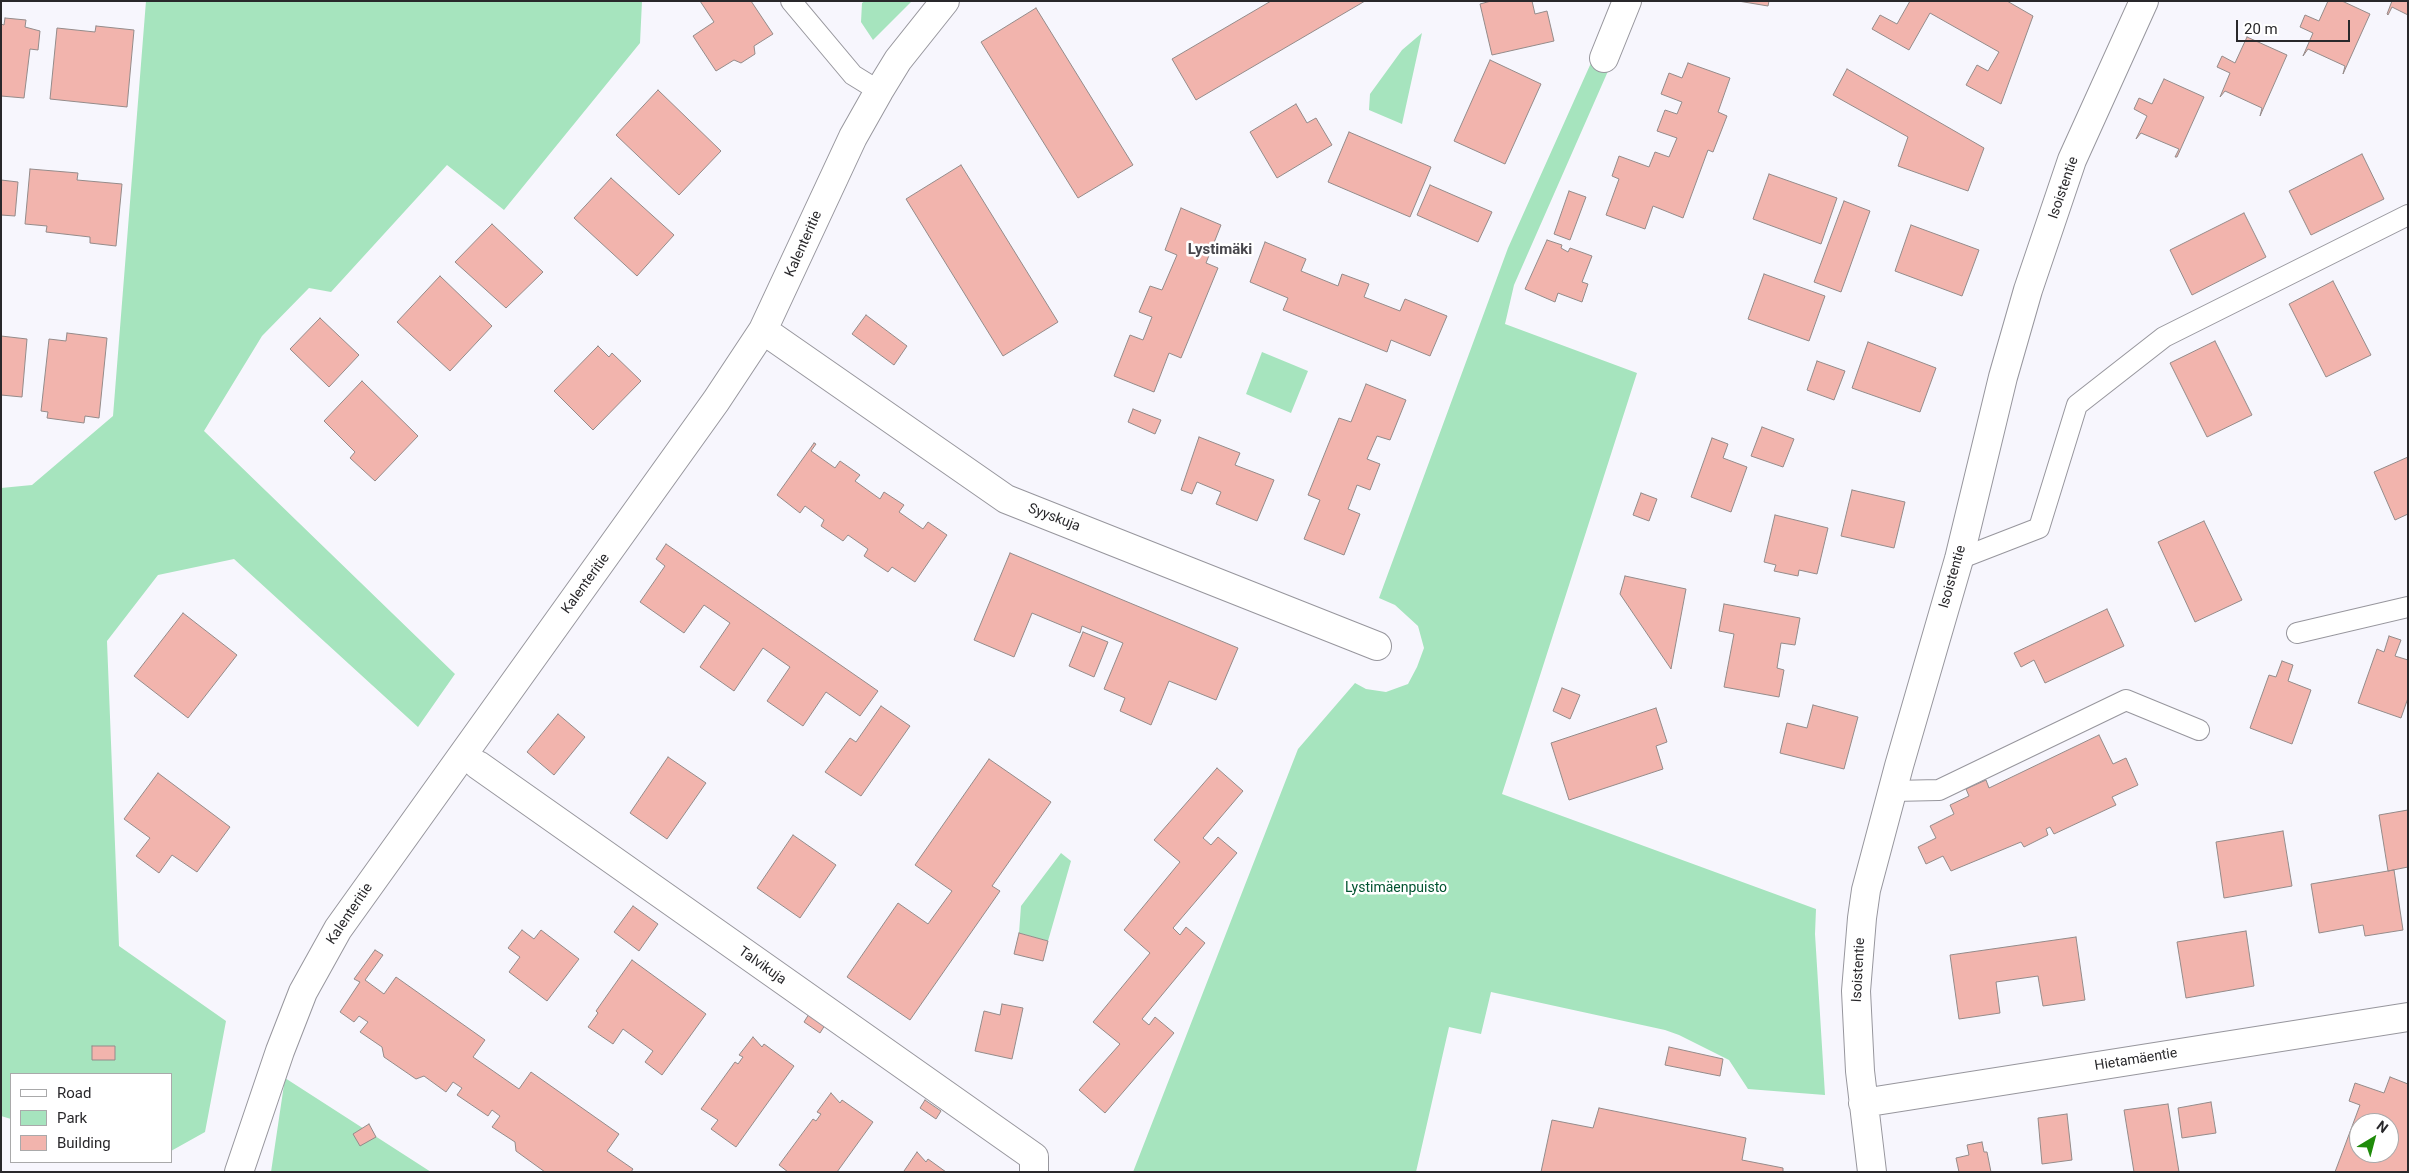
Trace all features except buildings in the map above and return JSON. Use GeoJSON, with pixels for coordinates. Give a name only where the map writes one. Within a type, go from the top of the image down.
{"type":"FeatureCollection","features":[{"type":"Feature","properties":{"kind":"street","name":"Kalenteritie"},"geometry":{"type":"LineString","coordinates":[[240,1172],[280,1051],[303,992],[338,929],[716,401],[762,330],[782,293],[853,137],[879,91],[898,60],[945,1]]}},
{"type":"Feature","properties":{"kind":"street"},"geometry":{"type":"LineString","coordinates":[[1604,58],[1627,1]]}},
{"type":"Feature","properties":{"kind":"street","name":"Isoistentie"},"geometry":{"type":"LineString","coordinates":[[1872,1172],[1864,1103],[1856,991],[1866,890],[1959,559],[2003,377],[2028,290],[2072,160],[2144,1]]}},
{"type":"Feature","properties":{"kind":"street","name":"Syyskuja"},"geometry":{"type":"LineString","coordinates":[[762,330],[1006,499],[1377,646]]}},
{"type":"Feature","properties":{"kind":"street","name":"Talvikuja"},"geometry":{"type":"LineString","coordinates":[[478,765],[1034,1157],[1034,1172]]}},
{"type":"Feature","properties":{"kind":"street","name":"Hietamäentie"},"geometry":{"type":"LineString","coordinates":[[1864,1103],[2408,1017]]}},
{"type":"Feature","properties":{"kind":"lane"},"geometry":{"type":"LineString","coordinates":[[791,1],[853,75],[879,91]]}},
{"type":"Feature","properties":{"kind":"lane"},"geometry":{"type":"LineString","coordinates":[[1959,559],[2040,528],[2077,406],[2164,337],[2408,215]]}},
{"type":"Feature","properties":{"kind":"lane"},"geometry":{"type":"LineString","coordinates":[[2298,633],[2408,607]]}},
{"type":"Feature","properties":{"kind":"lane"},"geometry":{"type":"LineString","coordinates":[[1893,791],[1939,790],[2126,700],[2199,730]]}},
{"type":"Feature","properties":{"kind":"green space"},"geometry":{"type":"Polygon","coordinates":[[[146,1],[642,1],[640,43],[504,210],[447,165],[331,292],[309,288],[262,336],[204,431],[455,674],[418,727],[234,559],[158,575],[107,641],[119,946],[226,1021],[205,1132],[172,1150],[172,1073],[10,1073],[10,1119],[1,1116],[1,488],[32,485],[113,416],[146,1]]]}},
{"type":"Feature","properties":{"kind":"green space"},"geometry":{"type":"Polygon","coordinates":[[[865,1],[912,1],[873,40],[861,22],[862,3],[865,1]]]}},
{"type":"Feature","properties":{"kind":"green space"},"geometry":{"type":"Polygon","coordinates":[[[1422,33],[1402,124],[1369,110],[1370,94],[1402,50],[1422,33]]]}},
{"type":"Feature","properties":{"kind":"green space","name":"Lystimäenpuisto"},"geometry":{"type":"Polygon","coordinates":[[[1595,54],[1612,62],[1514,285],[1505,324],[1637,373],[1502,794],[1816,909],[1815,934],[1825,1095],[1748,1089],[1729,1060],[1679,1035],[1665,1030],[1491,992],[1481,1034],[1449,1027],[1416,1172],[1133,1172],[1298,749],[1355,683],[1366,689],[1386,692],[1408,684],[1417,667],[1424,648],[1418,626],[1395,605],[1379,598],[1508,248],[1595,54]]]}},
{"type":"Feature","properties":{"kind":"green space"},"geometry":{"type":"Polygon","coordinates":[[[1262,352],[1308,371],[1291,413],[1246,394],[1262,352]]]}},
{"type":"Feature","properties":{"kind":"green space"},"geometry":{"type":"Polygon","coordinates":[[[1061,853],[1071,861],[1048,941],[1019,933],[1021,906],[1061,853]]]}},
{"type":"Feature","properties":{"kind":"green space"},"geometry":{"type":"Polygon","coordinates":[[[285,1078],[431,1172],[271,1172],[285,1078]]]}},
{"type":"Feature","properties":{"kind":"district","name":"Lystimäki"},"geometry":{"type":"Point","coordinates":[1220,250]}}]}
